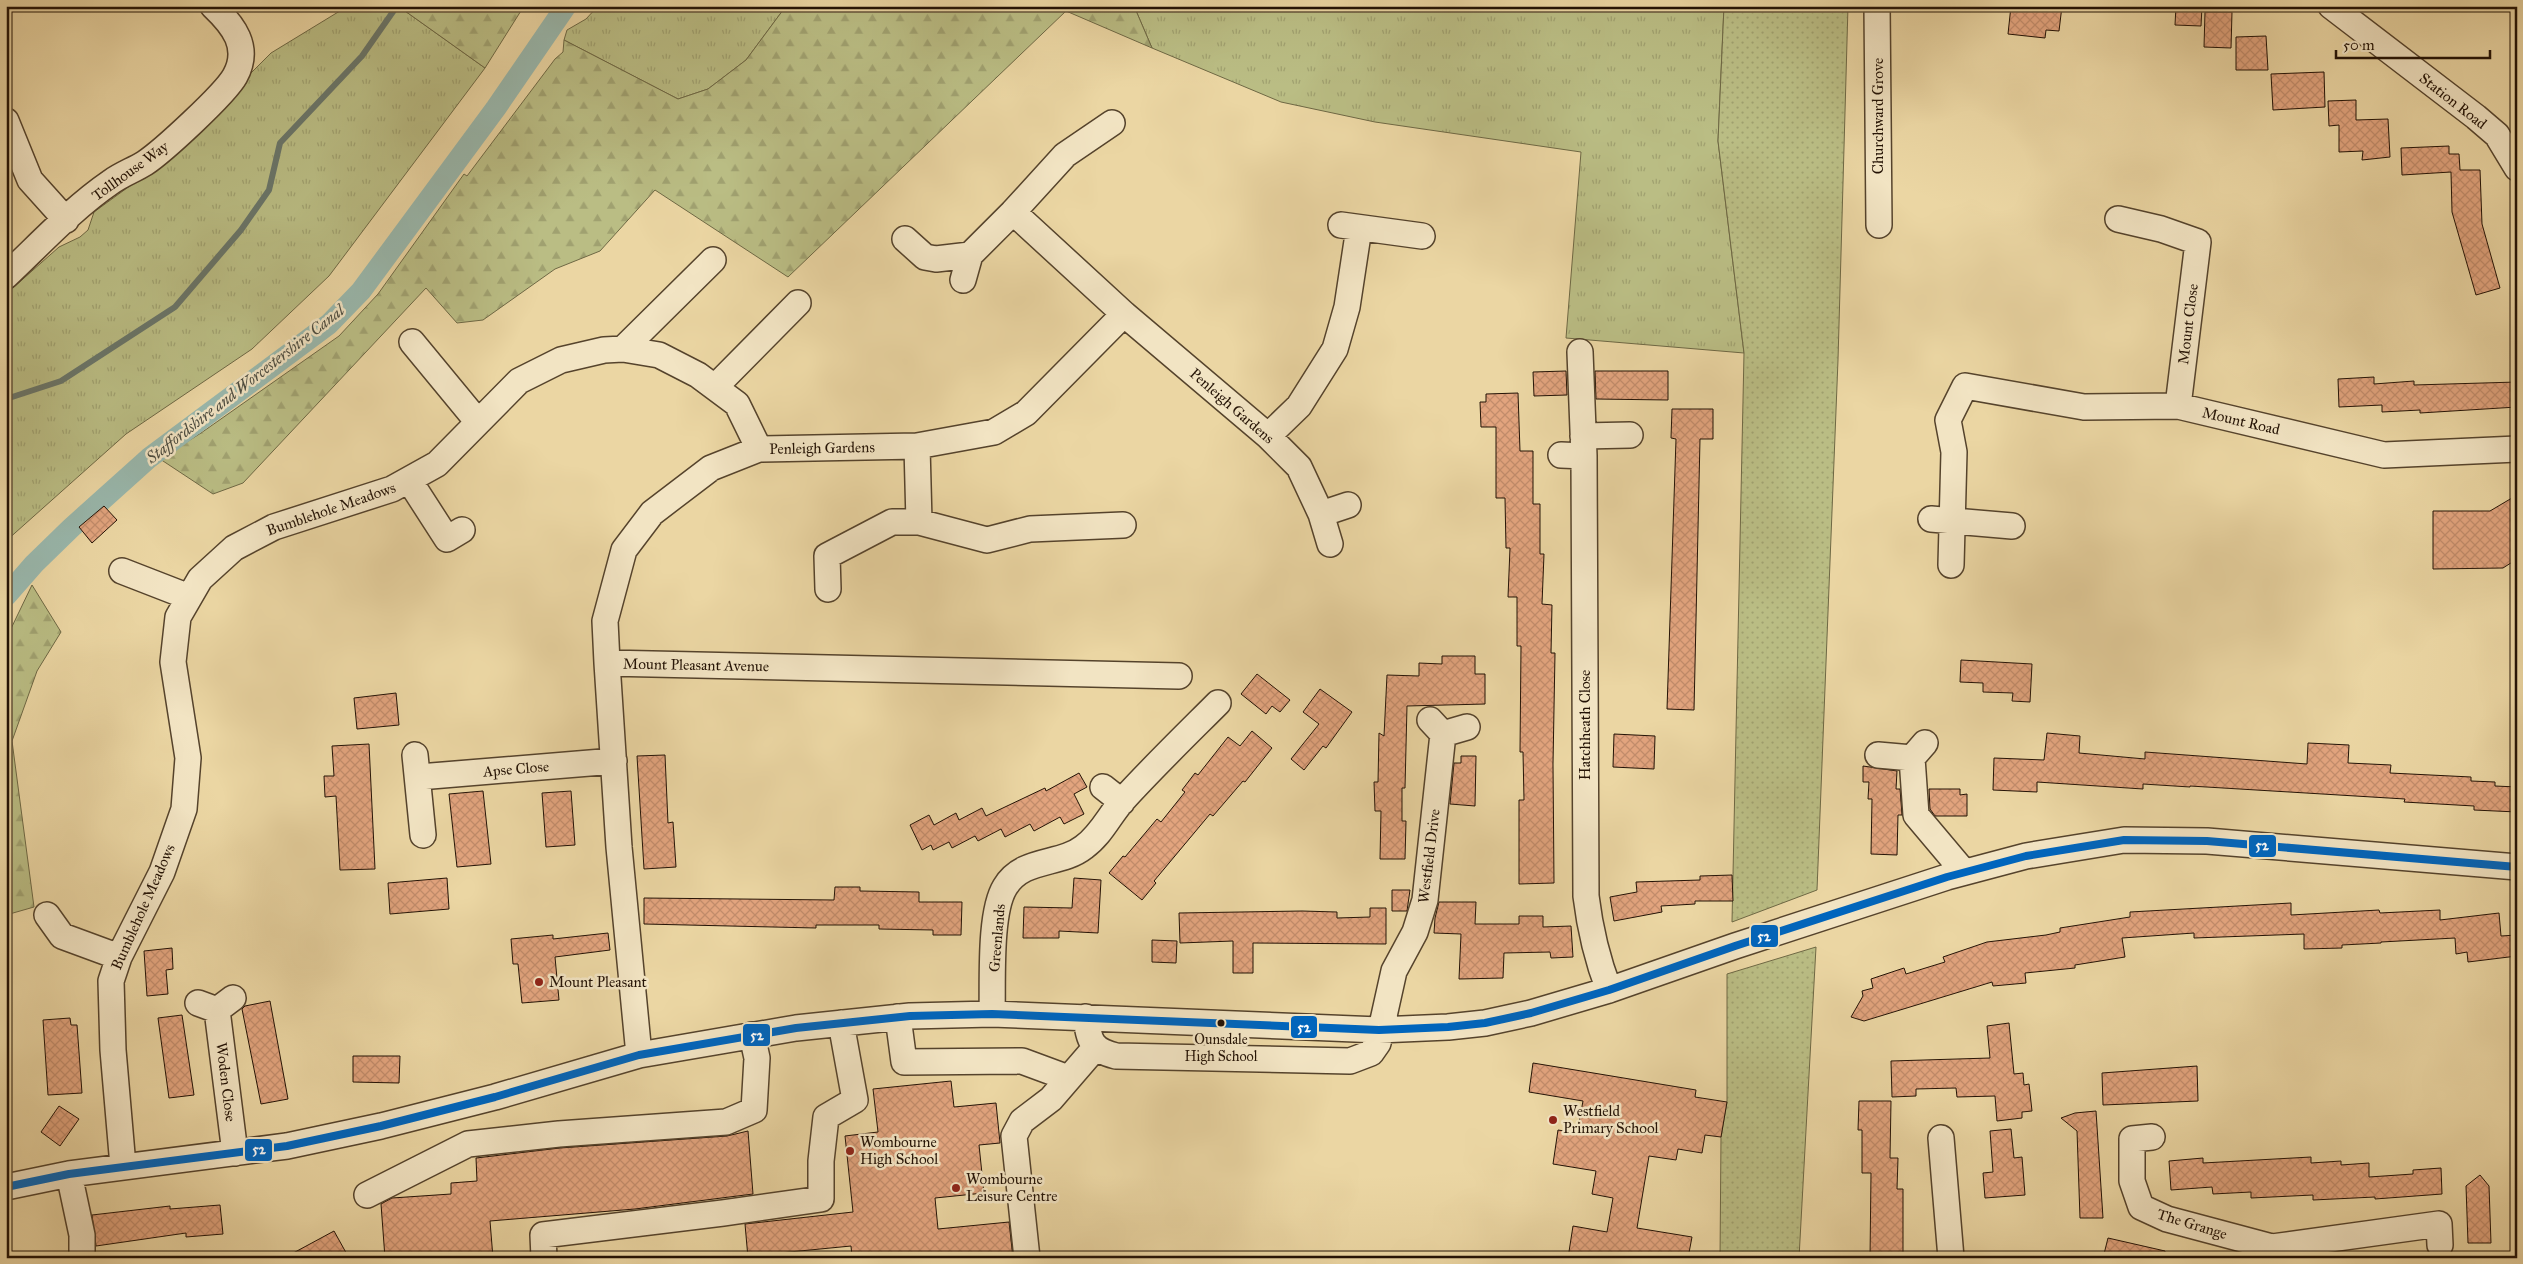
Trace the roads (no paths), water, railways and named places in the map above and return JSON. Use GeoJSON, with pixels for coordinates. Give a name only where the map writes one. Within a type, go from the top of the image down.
{"type":"FeatureCollection","features":[{"type":"Feature","properties":{"kind":"street","name":"Tollhouse Way"},"geometry":{"type":"LineString","coordinates":[[6,276],[66,220],[112,182],[156,155],[224,90],[235,75],[240,53],[239,38],[231,22],[213,6]]}},
{"type":"Feature","properties":{"kind":"street","name":"Churchward Grove"},"geometry":{"type":"LineString","coordinates":[[1877,6],[1879,225]]}},
{"type":"Feature","properties":{"kind":"street","name":"Station Road"},"geometry":{"type":"LineString","coordinates":[[2331,6],[2476,117],[2497,135],[2516,164]]}},
{"type":"Feature","properties":{"kind":"street"},"geometry":{"type":"LineString","coordinates":[[6,121],[30,180],[66,220]]}},
{"type":"Feature","properties":{"kind":"street"},"geometry":{"type":"LineString","coordinates":[[963,280],[978,247],[1065,155],[1112,123]]}},
{"type":"Feature","properties":{"kind":"street","name":"Penleigh Gardens"},"geometry":{"type":"LineString","coordinates":[[1013,212],[1124,314],[1268,436],[1299,467],[1321,514],[1330,544]]}},
{"type":"Feature","properties":{"kind":"street","name":"Mount Close"},"geometry":{"type":"LineString","coordinates":[[2118,219],[2198,242],[2178,406]]}},
{"type":"Feature","properties":{"kind":"street"},"geometry":{"type":"LineString","coordinates":[[1268,436],[1298,406],[1335,349],[1347,306],[1350,226],[1422,236]]}},
{"type":"Feature","properties":{"kind":"street"},"geometry":{"type":"LineString","coordinates":[[905,239],[925,256],[936,259],[978,247]]}},
{"type":"Feature","properties":{"kind":"street"},"geometry":{"type":"LineString","coordinates":[[623,349],[712,260]]}},
{"type":"Feature","properties":{"kind":"street"},"geometry":{"type":"LineString","coordinates":[[716,386],[798,303]]}},
{"type":"Feature","properties":{"kind":"street","name":"Penleigh Gardens"},"geometry":{"type":"LineString","coordinates":[[607,663],[605,622],[624,550],[652,513],[711,468],[759,449],[917,446],[994,432],[1026,412],[1124,314]]}},
{"type":"Feature","properties":{"kind":"street"},"geometry":{"type":"LineString","coordinates":[[412,342],[478,422]]}},
{"type":"Feature","properties":{"kind":"street","name":"Bumblehole Meadows"},"geometry":{"type":"LineString","coordinates":[[123,1166],[113,1050],[111,981],[119,957],[162,872],[184,809],[188,758],[173,662],[178,617],[200,578],[234,548],[274,527],[392,489],[409,480],[437,464],[520,382],[561,360],[604,350],[623,349],[659,355],[716,386],[736,404],[759,449]]}},
{"type":"Feature","properties":{"kind":"street","name":"Hatchheath Close"},"geometry":{"type":"LineString","coordinates":[[1580,352],[1576,449],[1586,896],[1590,929],[1599,964],[1609,990]]}},
{"type":"Feature","properties":{"kind":"street","name":"Mount Road"},"geometry":{"type":"LineString","coordinates":[[1942,520],[1954,452],[1948,420],[1965,386],[2084,407],[2178,406],[2384,455],[2517,449]]}},
{"type":"Feature","properties":{"kind":"street"},"geometry":{"type":"LineString","coordinates":[[1576,449],[1630,435]]}},
{"type":"Feature","properties":{"kind":"street"},"geometry":{"type":"LineString","coordinates":[[917,446],[919,522]]}},
{"type":"Feature","properties":{"kind":"street"},"geometry":{"type":"LineString","coordinates":[[409,480],[447,538],[462,530]]}},
{"type":"Feature","properties":{"kind":"street"},"geometry":{"type":"LineString","coordinates":[[1321,514],[1348,505]]}},
{"type":"Feature","properties":{"kind":"street"},"geometry":{"type":"LineString","coordinates":[[1951,565],[1942,520],[2012,526]]}},
{"type":"Feature","properties":{"kind":"street"},"geometry":{"type":"LineString","coordinates":[[828,588],[828,556],[892,522],[919,522],[987,540],[1030,530],[1123,525]]}},
{"type":"Feature","properties":{"kind":"street"},"geometry":{"type":"LineString","coordinates":[[122,571],[189,597]]}},
{"type":"Feature","properties":{"kind":"street","name":"Mount Pleasant Avenue"},"geometry":{"type":"LineString","coordinates":[[639,1055],[618,847],[607,663],[1179,676]]}},
{"type":"Feature","properties":{"kind":"street","name":"Greenlands"},"geometry":{"type":"LineString","coordinates":[[992,1014],[998,902],[1005,886],[1017,874],[1038,863],[1066,856],[1083,849],[1095,838],[1113,794],[1143,780],[1218,703]]}},
{"type":"Feature","properties":{"kind":"street","name":"Westfield Drive"},"geometry":{"type":"LineString","coordinates":[[1095,1048],[1116,1056],[1350,1061],[1370,1053],[1378,1043],[1394,971],[1416,932],[1425,900],[1436,727],[1467,727]]}},
{"type":"Feature","properties":{"kind":"street"},"geometry":{"type":"LineString","coordinates":[[1878,755],[1918,750],[1916,815],[1964,872]]}},
{"type":"Feature","properties":{"kind":"street","name":"Apse Close"},"geometry":{"type":"LineString","coordinates":[[423,835],[417,766],[614,761]]}},
{"type":"Feature","properties":{"kind":"street"},"geometry":{"type":"LineString","coordinates":[[17,1184],[123,1166],[287,1146],[381,1126],[495,1097],[639,1055],[752,1035],[841,1023],[898,1017],[992,1014],[1380,1030],[1448,1027],[1485,1023],[1531,1014],[1609,990],[1735,946],[1964,872],[2045,852],[2124,840],[2216,842],[2517,867]]}},
{"type":"Feature","properties":{"kind":"street"},"geometry":{"type":"LineString","coordinates":[[47,915],[62,936],[119,957]]}},
{"type":"Feature","properties":{"kind":"street","name":"Woden Close"},"geometry":{"type":"LineString","coordinates":[[216,1004],[235,1153]]}},
{"type":"Feature","properties":{"kind":"street"},"geometry":{"type":"LineString","coordinates":[[898,1017],[904,1062],[1022,1061],[1068,1078]]}},
{"type":"Feature","properties":{"kind":"street"},"geometry":{"type":"LineString","coordinates":[[1027,1258],[1014,1136],[1022,1121],[1051,1099],[1095,1048],[1088,1031],[1086,1018]]}},
{"type":"Feature","properties":{"kind":"street"},"geometry":{"type":"LineString","coordinates":[[544,1258],[542,1235],[820,1199],[821,1161],[826,1117],[855,1100],[841,1023]]}},
{"type":"Feature","properties":{"kind":"street"},"geometry":{"type":"LineString","coordinates":[[367,1195],[468,1144],[559,1134],[726,1122],[754,1110],[756,1058],[752,1035]]}},
{"type":"Feature","properties":{"kind":"street","name":"The Grange"},"geometry":{"type":"LineString","coordinates":[[2152,1137],[2132,1139],[2132,1181],[2141,1207],[2167,1219],[2273,1252],[2439,1224],[2440,1245]]}},
{"type":"Feature","properties":{"kind":"street"},"geometry":{"type":"LineString","coordinates":[[1941,1138],[1951,1258]]}},
{"type":"Feature","properties":{"kind":"street"},"geometry":{"type":"LineString","coordinates":[[69,1174],[82,1235],[82,1258]]}},
{"type":"Feature","properties":{"kind":"waterway"},"geometry":{"type":"LineString","coordinates":[[6,399],[61,381],[175,307],[241,230],[269,190],[280,143],[362,56],[397,6]]}},
{"type":"Feature","properties":{"kind":"waterway","name":"Staffordshire and Worcestershire Canal"},"geometry":{"type":"LineString","coordinates":[[6,596],[34,564],[71,528],[149,458],[329,324],[361,291],[496,108],[566,6]]}},
{"type":"Feature","properties":{"kind":"place","name":"Mount Pleasant"},"geometry":{"type":"Point","coordinates":[539,982]}},
{"type":"Feature","properties":{"kind":"place","name":"Ounsdale High School"},"geometry":{"type":"Point","coordinates":[1221,1023]}},
{"type":"Feature","properties":{"kind":"place","name":"Westfield Primary School"},"geometry":{"type":"Point","coordinates":[1553,1120]}},
{"type":"Feature","properties":{"kind":"place","name":"Wombourne High School"},"geometry":{"type":"Point","coordinates":[850,1151]}},
{"type":"Feature","properties":{"kind":"place","name":"Wombourne Leisure Centre"},"geometry":{"type":"Point","coordinates":[956,1188]}}]}
